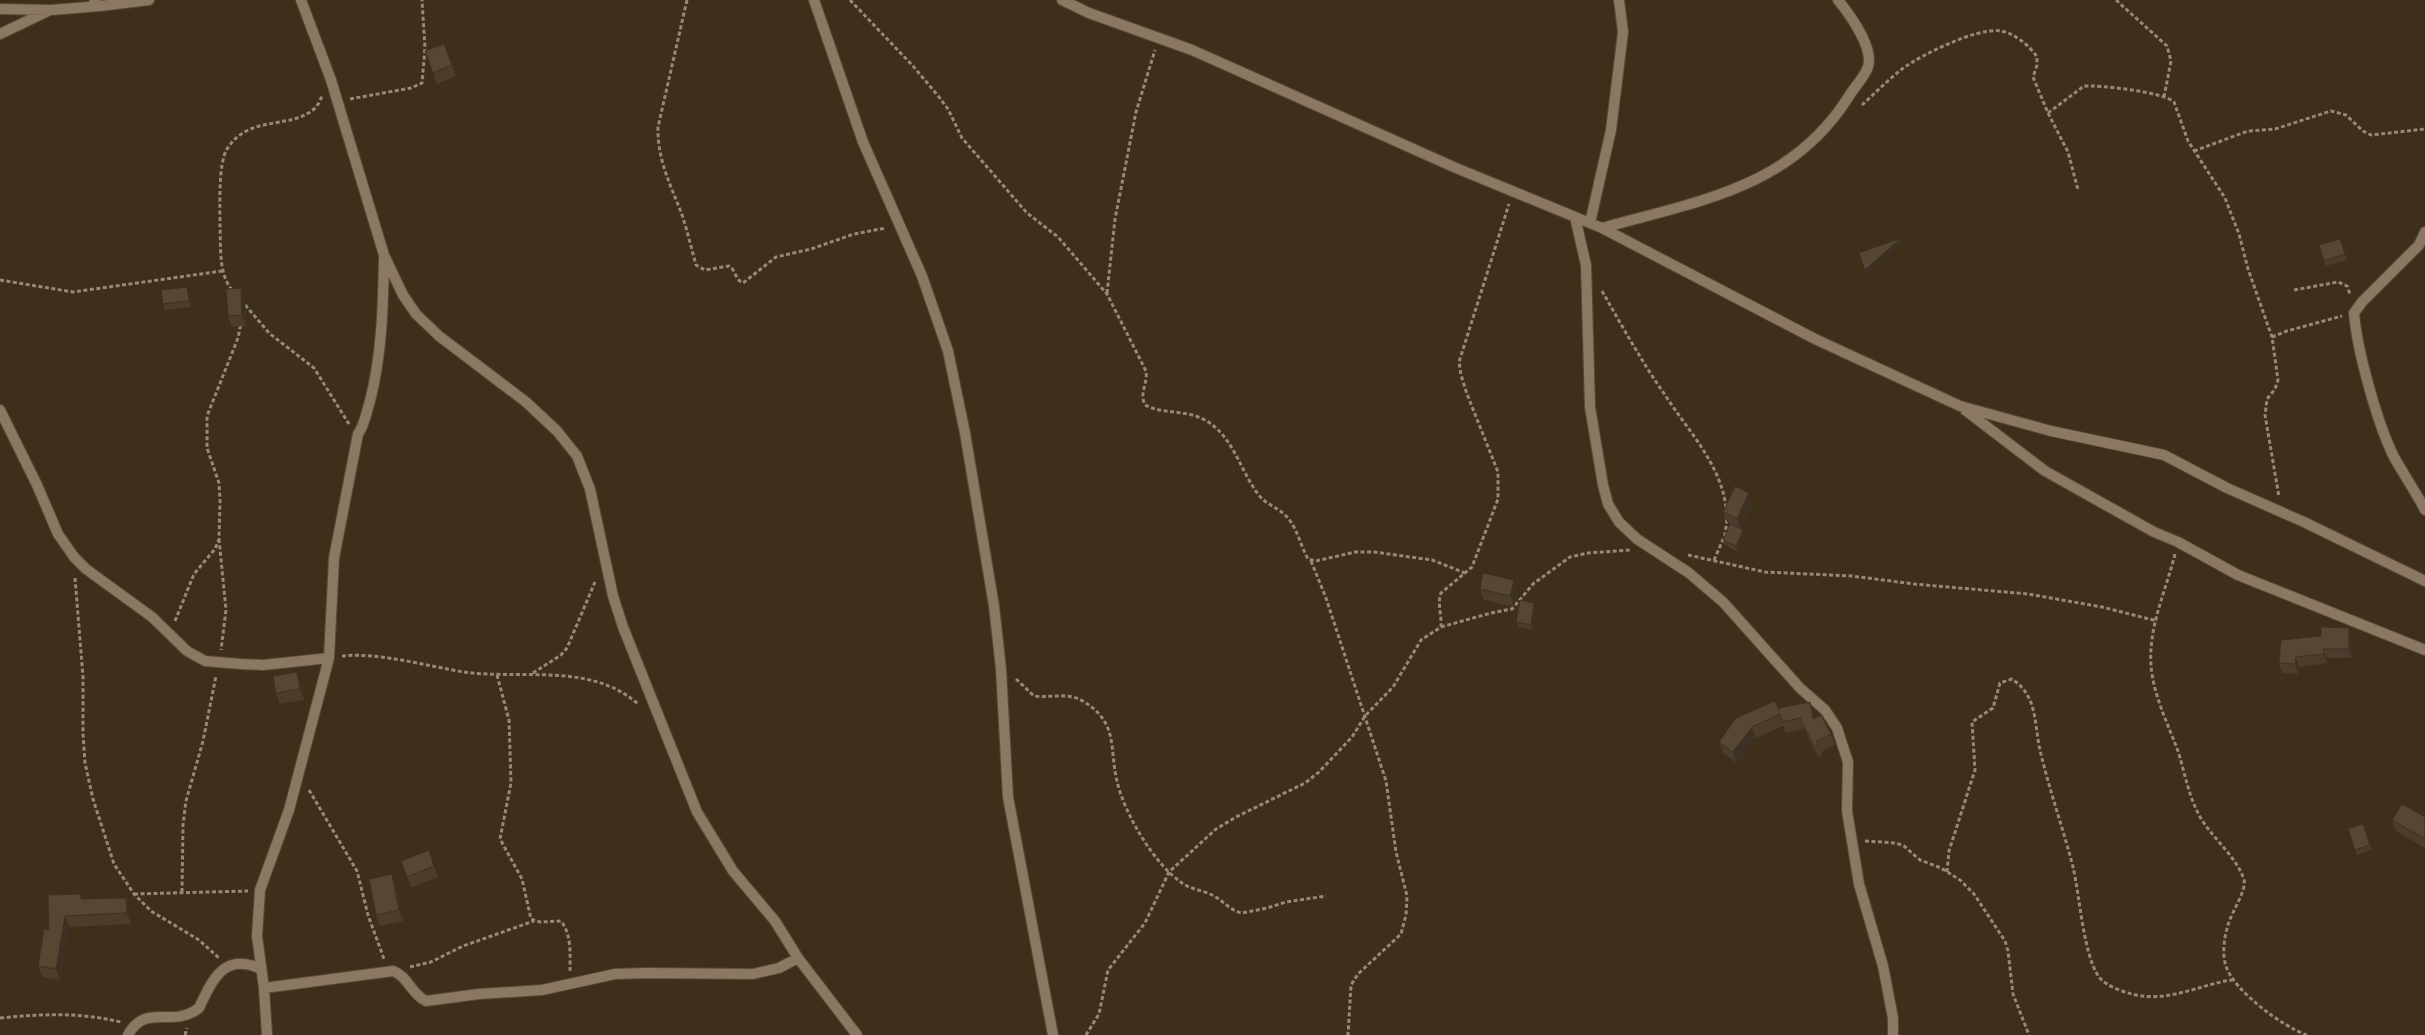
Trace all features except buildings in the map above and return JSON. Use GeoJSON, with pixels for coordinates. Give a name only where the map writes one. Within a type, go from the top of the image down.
{"type":"FeatureCollection","features":[{"type":"Feature","properties":{"kind":"street"},"geometry":{"type":"LineString","coordinates":[[89,0],[100,6]]}},
{"type":"Feature","properties":{"kind":"street"},"geometry":{"type":"LineString","coordinates":[[0,9],[51,10],[149,0]]}},
{"type":"Feature","properties":{"kind":"street"},"geometry":{"type":"LineString","coordinates":[[301,0],[331,80],[384,255],[403,295],[416,314],[439,336],[526,402],[557,431],[576,456],[590,489],[613,596],[625,634],[643,674],[697,812],[734,871],[775,921],[798,958],[857,1035]]}},
{"type":"Feature","properties":{"kind":"street"},"geometry":{"type":"LineString","coordinates":[[814,0],[863,142],[922,276],[948,351],[965,433],[994,606],[1001,669],[1008,797],[1053,1035]]}},
{"type":"Feature","properties":{"kind":"street"},"geometry":{"type":"LineString","coordinates":[[1062,0],[1089,13],[1200,53],[1456,168],[1602,228],[1815,339],[1960,406],[2051,431],[2164,455],[2425,581]]}},
{"type":"Feature","properties":{"kind":"street"},"geometry":{"type":"LineString","coordinates":[[1590,223],[1611,130],[1623,32],[1619,0]]}},
{"type":"Feature","properties":{"kind":"street"},"geometry":{"type":"LineString","coordinates":[[1602,228],[1722,195],[1764,174],[1809,145],[1838,114],[1863,76],[1870,59],[1868,48],[1838,0]]}},
{"type":"Feature","properties":{"kind":"street"},"geometry":{"type":"LineString","coordinates":[[0,34],[51,10]]}},
{"type":"Feature","properties":{"kind":"street"},"geometry":{"type":"LineString","coordinates":[[1575,217],[1586,265],[1588,381],[1603,485],[1608,504],[1619,522],[1648,548],[1689,574],[1723,602],[1800,688],[1832,718],[1843,742],[1848,762],[1847,811],[1865,910],[1883,966],[1893,1018],[1893,1035]]}},
{"type":"Feature","properties":{"kind":"street"},"geometry":{"type":"LineString","coordinates":[[2425,232],[2418,245],[2362,302],[2354,313],[2362,356],[2383,429],[2394,457],[2425,510]]}},
{"type":"Feature","properties":{"kind":"street"},"geometry":{"type":"LineString","coordinates":[[267,1035],[264,988],[257,936],[260,890],[289,810],[329,658],[334,558],[356,453],[358,434],[363,426],[378,371],[383,328],[384,255]]}},
{"type":"Feature","properties":{"kind":"street"},"geometry":{"type":"LineString","coordinates":[[1960,406],[2045,471],[2154,532],[2178,542],[2238,575],[2425,650]]}},
{"type":"Feature","properties":{"kind":"street"},"geometry":{"type":"LineString","coordinates":[[0,410],[37,485],[58,534],[74,557],[86,569],[170,632],[177,642],[195,657],[205,661],[263,665],[329,658]]}},
{"type":"Feature","properties":{"kind":"street"},"geometry":{"type":"LineString","coordinates":[[264,988],[388,972],[403,976],[414,992],[426,1001],[571,985],[596,977],[623,974],[752,974],[779,968],[798,958]]}},
{"type":"Feature","properties":{"kind":"street"},"geometry":{"type":"LineString","coordinates":[[128,1035],[133,1025],[145,1017],[165,1019],[199,1008],[217,976],[229,964],[241,962],[261,969]]}},
{"type":"Feature","properties":{"kind":"path"},"geometry":{"type":"LineString","coordinates":[[337,102],[411,88],[422,84],[425,48],[422,0]]}},
{"type":"Feature","properties":{"kind":"path"},"geometry":{"type":"LineString","coordinates":[[687,0],[658,127],[657,142],[663,168],[682,214],[696,265],[705,270],[729,266],[738,280],[743,283],[776,257],[854,234],[900,226]]}},
{"type":"Feature","properties":{"kind":"path"},"geometry":{"type":"LineString","coordinates":[[850,0],[913,66],[939,97],[948,109],[962,138],[1028,213],[1058,237],[1107,294],[1146,371],[1147,379],[1142,396],[1145,404],[1154,410],[1182,412],[1201,418],[1214,427],[1231,446],[1259,496],[1284,513],[1291,521],[1306,555],[1311,561],[1386,781],[1396,852],[1407,896],[1406,915],[1399,938],[1354,979],[1350,994],[1348,1035]]}},
{"type":"Feature","properties":{"kind":"path"},"geometry":{"type":"LineString","coordinates":[[2116,0],[2166,46],[2171,61],[2164,97]]}},
{"type":"Feature","properties":{"kind":"path"},"geometry":{"type":"LineString","coordinates":[[1856,110],[1900,71],[1920,58],[1976,34],[2000,31],[2020,40],[2037,57],[2038,65],[2033,77],[2048,113],[2068,152],[2078,190]]}},
{"type":"Feature","properties":{"kind":"path"},"geometry":{"type":"LineString","coordinates":[[1107,294],[1115,219],[1136,112],[1158,38]]}},
{"type":"Feature","properties":{"kind":"path"},"geometry":{"type":"LineString","coordinates":[[331,80],[316,108],[294,119],[266,122],[242,134],[227,150],[223,163],[221,185],[222,271],[226,283],[269,333],[303,358],[319,375],[352,432],[356,442],[356,453]]}},
{"type":"Feature","properties":{"kind":"path"},"geometry":{"type":"LineString","coordinates":[[2048,113],[2084,86],[2164,97],[2174,102],[2179,120],[2194,151],[2225,198],[2239,234],[2248,269],[2272,338],[2278,380],[2275,389],[2267,399],[2265,415],[2279,498],[2278,508],[2267,506]]}},
{"type":"Feature","properties":{"kind":"path"},"geometry":{"type":"LineString","coordinates":[[2194,151],[2248,131],[2275,129],[2331,111],[2346,115],[2371,135],[2425,129]]}},
{"type":"Feature","properties":{"kind":"path"},"geometry":{"type":"LineString","coordinates":[[1441,627],[1442,618],[1439,598],[1475,561],[1498,499],[1498,472],[1467,394],[1459,362],[1502,232],[1513,191]]}},
{"type":"Feature","properties":{"kind":"path"},"geometry":{"type":"LineString","coordinates":[[0,280],[73,292],[222,271]]}},
{"type":"Feature","properties":{"kind":"path"},"geometry":{"type":"LineString","coordinates":[[2272,338],[2287,331],[2354,313],[2349,290],[2343,282],[2294,290]]}},
{"type":"Feature","properties":{"kind":"path"},"geometry":{"type":"LineString","coordinates":[[1600,289],[1664,394],[1712,467],[1724,494],[1727,515],[1725,535],[1714,560]]}},
{"type":"Feature","properties":{"kind":"path"},"geometry":{"type":"LineString","coordinates":[[237,300],[240,308]]}},
{"type":"Feature","properties":{"kind":"path"},"geometry":{"type":"LineString","coordinates":[[182,892],[183,825],[186,801],[203,741],[219,661],[226,610],[219,539],[218,483],[207,448],[206,427],[213,400],[238,338],[242,320]]}},
{"type":"Feature","properties":{"kind":"path"},"geometry":{"type":"LineString","coordinates":[[170,632],[194,574],[215,549],[219,539]]}},
{"type":"Feature","properties":{"kind":"path"},"geometry":{"type":"LineString","coordinates":[[2178,542],[2156,621],[2151,649],[2154,688],[2172,734],[2198,815],[2210,834],[2223,846],[2242,875],[2244,883],[2227,926],[2224,958],[2232,980],[2272,1018],[2307,1035]]}},
{"type":"Feature","properties":{"kind":"path"},"geometry":{"type":"LineString","coordinates":[[1086,1035],[1098,1014],[1108,970],[1144,923],[1169,872],[1216,830],[1236,817],[1304,784],[1319,772],[1352,737],[1365,716],[1393,687],[1421,640],[1441,627],[1490,613],[1512,609],[1533,584],[1570,557],[1588,553],[1616,553],[1648,548]]}},
{"type":"Feature","properties":{"kind":"path"},"geometry":{"type":"LineString","coordinates":[[1311,561],[1355,552],[1374,552],[1432,560],[1464,573]]}},
{"type":"Feature","properties":{"kind":"path"},"geometry":{"type":"LineString","coordinates":[[1686,554],[1765,572],[1852,576],[1940,587],[2028,594],[2102,607],[2156,621]]}},
{"type":"Feature","properties":{"kind":"path"},"geometry":{"type":"LineString","coordinates":[[74,557],[83,677],[82,734],[85,763],[93,799],[114,864],[134,894],[151,911],[200,940],[229,964]]}},
{"type":"Feature","properties":{"kind":"path"},"geometry":{"type":"LineString","coordinates":[[532,673],[561,655],[567,648],[606,559]]}},
{"type":"Feature","properties":{"kind":"path"},"geometry":{"type":"LineString","coordinates":[[329,658],[349,655],[364,656],[497,675],[532,673],[583,680],[612,688],[632,698],[644,710]]}},
{"type":"Feature","properties":{"kind":"path"},"geometry":{"type":"LineString","coordinates":[[1001,669],[1034,696],[1074,697],[1094,710],[1110,730],[1117,781],[1128,813],[1146,842],[1169,872],[1183,884],[1210,894],[1242,913],[1299,899],[1326,896]]}},
{"type":"Feature","properties":{"kind":"path"},"geometry":{"type":"LineString","coordinates":[[497,675],[508,720],[511,783],[500,839],[522,879],[529,912],[534,921]]}},
{"type":"Feature","properties":{"kind":"path"},"geometry":{"type":"LineString","coordinates":[[1947,872],[1951,843],[1975,770],[1972,722],[1992,708],[2000,683],[2012,679],[2025,691],[2035,712],[2040,750],[2076,884],[2088,948],[2098,976],[2106,983],[2142,996],[2171,995],[2232,980]]}},
{"type":"Feature","properties":{"kind":"path"},"geometry":{"type":"LineString","coordinates":[[299,775],[317,801],[358,870],[368,915],[384,956],[388,972],[431,962],[463,946],[534,921],[556,920],[561,921],[565,926],[570,945],[571,985]]}},
{"type":"Feature","properties":{"kind":"path"},"geometry":{"type":"LineString","coordinates":[[1852,840],[1900,844],[1920,860],[1947,872],[1967,885],[2005,941],[2013,994],[2029,1035]]}},
{"type":"Feature","properties":{"kind":"path"},"geometry":{"type":"LineString","coordinates":[[134,894],[260,890]]}},
{"type":"Feature","properties":{"kind":"path"},"geometry":{"type":"LineString","coordinates":[[0,1018],[48,1013],[90,1015],[133,1025]]}}]}
